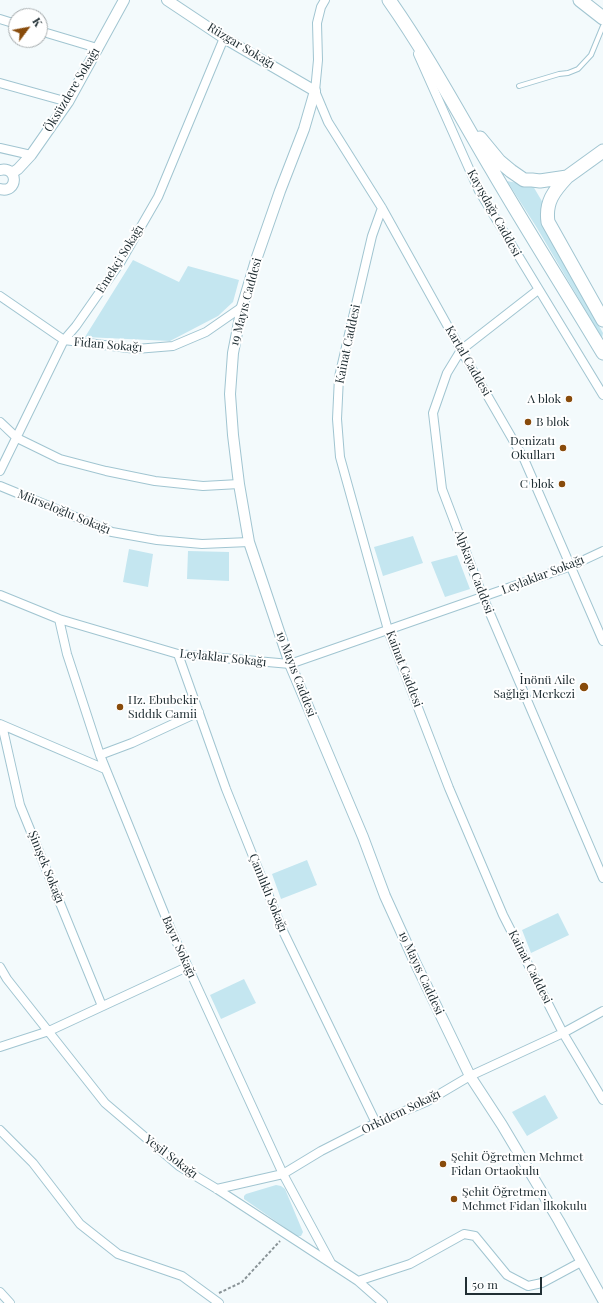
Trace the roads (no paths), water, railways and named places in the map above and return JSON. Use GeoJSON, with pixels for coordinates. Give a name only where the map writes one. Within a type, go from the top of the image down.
{"type":"FeatureCollection","features":[{"type":"Feature","properties":{"kind":"main road","name":"Kayışdağı Caddesi"},"geometry":{"type":"LineString","coordinates":[[389,0],[428,59],[513,207],[570,296],[603,352]]}},
{"type":"Feature","properties":{"kind":"main road"},"geometry":{"type":"LineString","coordinates":[[587,2],[603,18]]}},
{"type":"Feature","properties":{"kind":"main road"},"geometry":{"type":"LineString","coordinates":[[456,109],[499,161],[524,180],[540,181],[567,177]]}},
{"type":"Feature","properties":{"kind":"main road"},"geometry":{"type":"LineString","coordinates":[[603,151],[567,177],[551,197],[546,211],[548,222],[603,320]]}},
{"type":"Feature","properties":{"kind":"street","name":"Öksüzdere Sokağı"},"geometry":{"type":"LineString","coordinates":[[12,173],[31,156],[68,102],[124,0]]}},
{"type":"Feature","properties":{"kind":"street","name":"Rüzgar Sokağı"},"geometry":{"type":"LineString","coordinates":[[167,0],[224,38],[315,91]]}},
{"type":"Feature","properties":{"kind":"street","name":"19 Mayıs Caddesi"},"geometry":{"type":"LineString","coordinates":[[325,0],[321,7],[317,23],[318,60],[315,91],[304,129],[280,191],[242,306],[233,352],[230,394],[239,484],[249,542],[290,664],[363,837],[385,896],[418,968],[470,1076],[559,1221],[603,1300]]}},
{"type":"Feature","properties":{"kind":"street","name":"Kayışdağı Caddesi"},"geometry":{"type":"LineString","coordinates":[[404,21],[479,191],[603,395]]}},
{"type":"Feature","properties":{"kind":"street"},"geometry":{"type":"LineString","coordinates":[[48,33],[97,48]]}},
{"type":"Feature","properties":{"kind":"street","name":"Emekçi Sokağı"},"geometry":{"type":"LineString","coordinates":[[0,472],[64,340],[76,326],[120,263],[158,197],[224,38]]}},
{"type":"Feature","properties":{"kind":"street"},"geometry":{"type":"LineString","coordinates":[[0,83],[68,102]]}},
{"type":"Feature","properties":{"kind":"street","name":"Kartal Caddesi"},"geometry":{"type":"LineString","coordinates":[[315,91],[328,122],[382,208],[524,459],[603,641]]}},
{"type":"Feature","properties":{"kind":"street"},"geometry":{"type":"LineString","coordinates":[[0,148],[31,156]]}},
{"type":"Feature","properties":{"kind":"street"},"geometry":{"type":"LineString","coordinates":[[0,170],[7,170],[12,173],[14,180],[14,183],[9,189],[2,191]]}},
{"type":"Feature","properties":{"kind":"street","name":"Kainat Caddesi"},"geometry":{"type":"LineString","coordinates":[[382,208],[372,236],[339,377],[337,420],[340,457],[388,630],[449,788],[503,915],[563,1033],[603,1100]]}},
{"type":"Feature","properties":{"kind":"street","name":"Alpkaya Caddesi"},"geometry":{"type":"LineString","coordinates":[[538,290],[461,350],[447,373],[433,413],[442,489],[483,597],[603,878]]}},
{"type":"Feature","properties":{"kind":"street","name":"Fidan Sokağı"},"geometry":{"type":"LineString","coordinates":[[0,296],[64,340],[136,350],[173,346],[206,332],[242,306]]}},
{"type":"Feature","properties":{"kind":"street"},"geometry":{"type":"LineString","coordinates":[[0,422],[17,438],[60,459],[106,471],[155,481],[203,486],[239,484]]}},
{"type":"Feature","properties":{"kind":"street","name":"Mürseloğlu Sokağı"},"geometry":{"type":"LineString","coordinates":[[0,486],[112,532],[157,540],[202,544],[249,542]]}},
{"type":"Feature","properties":{"kind":"street","name":"Leylaklar Sokağı"},"geometry":{"type":"LineString","coordinates":[[0,595],[58,619],[178,654],[290,664],[570,566],[603,551]]}},
{"type":"Feature","properties":{"kind":"street","name":"Bayır Sokağı"},"geometry":{"type":"LineString","coordinates":[[58,619],[67,654],[105,769],[171,930],[282,1174],[331,1263]]}},
{"type":"Feature","properties":{"kind":"street","name":"Çamlıklı Sokağı"},"geometry":{"type":"LineString","coordinates":[[178,654],[226,789],[284,931],[376,1123]]}},
{"type":"Feature","properties":{"kind":"street"},"geometry":{"type":"LineString","coordinates":[[100,754],[132,743],[198,712]]}},
{"type":"Feature","properties":{"kind":"street"},"geometry":{"type":"LineString","coordinates":[[1,725],[105,769]]}},
{"type":"Feature","properties":{"kind":"street","name":"Şimşek Sokağı"},"geometry":{"type":"LineString","coordinates":[[1,725],[20,805],[102,1006]]}},
{"type":"Feature","properties":{"kind":"street","name":"Yeşil Sokağı"},"geometry":{"type":"LineString","coordinates":[[0,967],[7,979],[105,1103],[179,1166],[358,1281],[383,1303]]}},
{"type":"Feature","properties":{"kind":"street"},"geometry":{"type":"LineString","coordinates":[[0,1047],[48,1031],[187,967]]}},
{"type":"Feature","properties":{"kind":"street","name":"Orkidem Sokağı"},"geometry":{"type":"LineString","coordinates":[[217,1189],[282,1174],[376,1123],[426,1102],[470,1076],[563,1033],[603,1011]]}},
{"type":"Feature","properties":{"kind":"street"},"geometry":{"type":"LineString","coordinates":[[0,1130],[33,1164],[80,1224],[118,1254],[182,1276],[220,1303]]}},
{"type":"Feature","properties":{"kind":"street"},"geometry":{"type":"LineString","coordinates":[[358,1281],[410,1264],[464,1234],[475,1236],[507,1275],[528,1286],[542,1283],[581,1262]]}},
{"type":"Feature","properties":{"kind":"street"},"geometry":{"type":"LineString","coordinates":[[0,1292],[10,1303]]}},
{"type":"Feature","properties":{"kind":"lane"},"geometry":{"type":"LineString","coordinates":[[519,86],[578,69],[591,55],[603,26]]}},
{"type":"Feature","properties":{"kind":"place","name":"A blok"},"geometry":{"type":"Point","coordinates":[569,399]}},
{"type":"Feature","properties":{"kind":"place","name":"B blok"},"geometry":{"type":"Point","coordinates":[528,422]}},
{"type":"Feature","properties":{"kind":"place","name":"Denizatı Okulları"},"geometry":{"type":"Point","coordinates":[563,448]}},
{"type":"Feature","properties":{"kind":"place","name":"C blok"},"geometry":{"type":"Point","coordinates":[562,484]}},
{"type":"Feature","properties":{"kind":"place","name":"İnönü Aile Sağlığı Merkezi"},"geometry":{"type":"Point","coordinates":[584,687]}},
{"type":"Feature","properties":{"kind":"place","name":"Hz. Ebubekir Sıddık Camii"},"geometry":{"type":"Point","coordinates":[120,707]}},
{"type":"Feature","properties":{"kind":"place","name":"Şehit Öğretmen Mehmet Fidan Ortaokulu"},"geometry":{"type":"Point","coordinates":[443,1164]}},
{"type":"Feature","properties":{"kind":"place","name":"Şehit Öğretmen Mehmet Fidan İlkokulu"},"geometry":{"type":"Point","coordinates":[454,1199]}}]}
